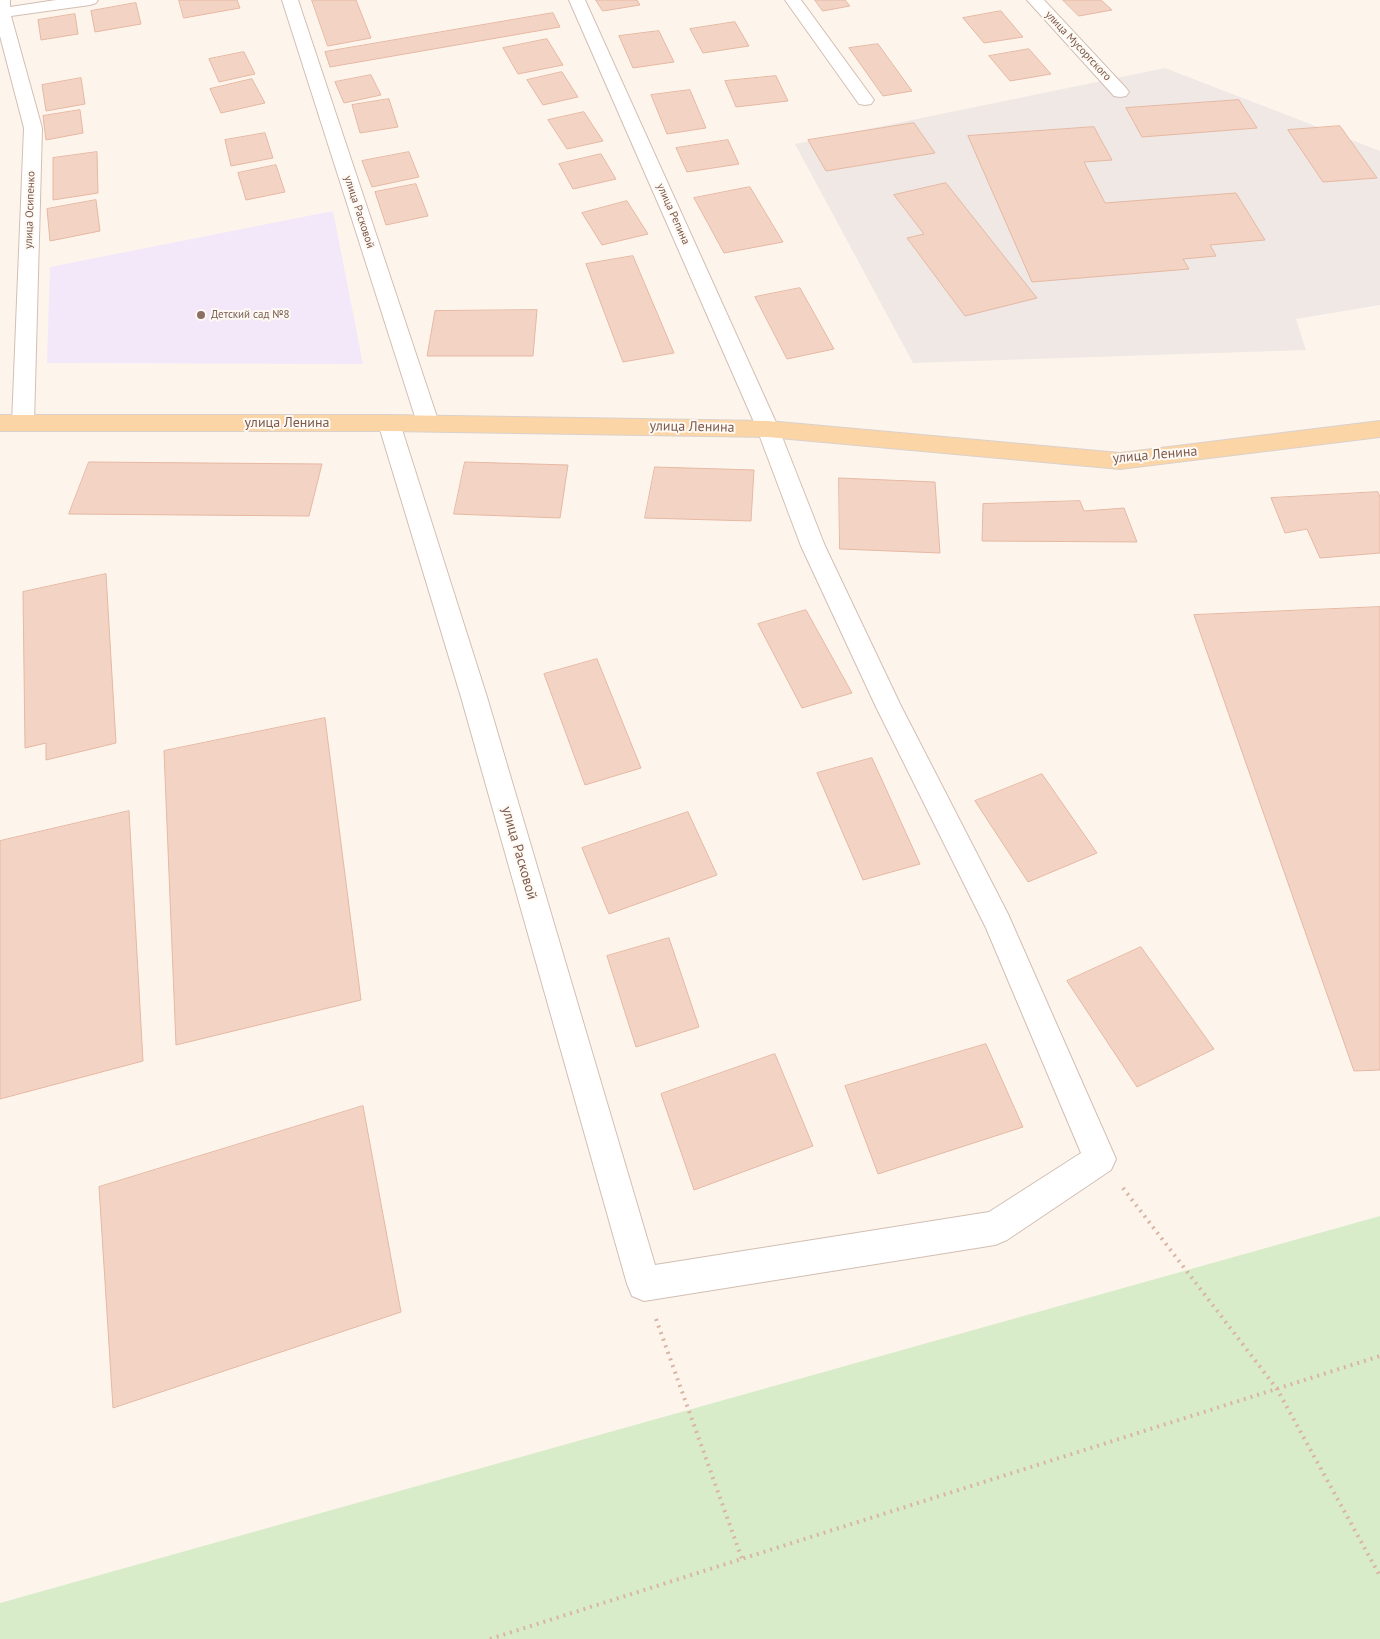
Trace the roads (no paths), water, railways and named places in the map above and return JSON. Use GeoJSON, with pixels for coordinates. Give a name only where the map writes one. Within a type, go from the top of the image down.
{"type":"FeatureCollection","features":[{"type":"Feature","properties":{"kind":"main road","name":"улица Ленина"},"geometry":{"type":"LineString","coordinates":[[0,423],[428,423],[768,428],[1120,461],[1380,430]]}},
{"type":"Feature","properties":{"kind":"street"},"geometry":{"type":"LineString","coordinates":[[1,9],[90,0]]}},
{"type":"Feature","properties":{"kind":"street","name":"улица Расковой"},"geometry":{"type":"LineString","coordinates":[[290,0],[428,423]]}},
{"type":"Feature","properties":{"kind":"street","name":"улица Репина"},"geometry":{"type":"LineString","coordinates":[[577,0],[768,428],[814,546],[889,707],[998,923],[1100,1158]]}},
{"type":"Feature","properties":{"kind":"street"},"geometry":{"type":"LineString","coordinates":[[793,0],[865,100]]}},
{"type":"Feature","properties":{"kind":"street","name":"улица Мусоргского"},"geometry":{"type":"LineString","coordinates":[[1035,0],[1120,92]]}},
{"type":"Feature","properties":{"kind":"street","name":"улица Осипенко"},"geometry":{"type":"LineString","coordinates":[[1,9],[33,128],[23,423]]}},
{"type":"Feature","properties":{"kind":"street","name":"улица Расковой"},"geometry":{"type":"LineString","coordinates":[[389,423],[474,697],[644,1284],[995,1228],[1100,1158]]}},
{"type":"Feature","properties":{"kind":"place","name":"Детский сад №8"},"geometry":{"type":"Point","coordinates":[201,315]}}]}
